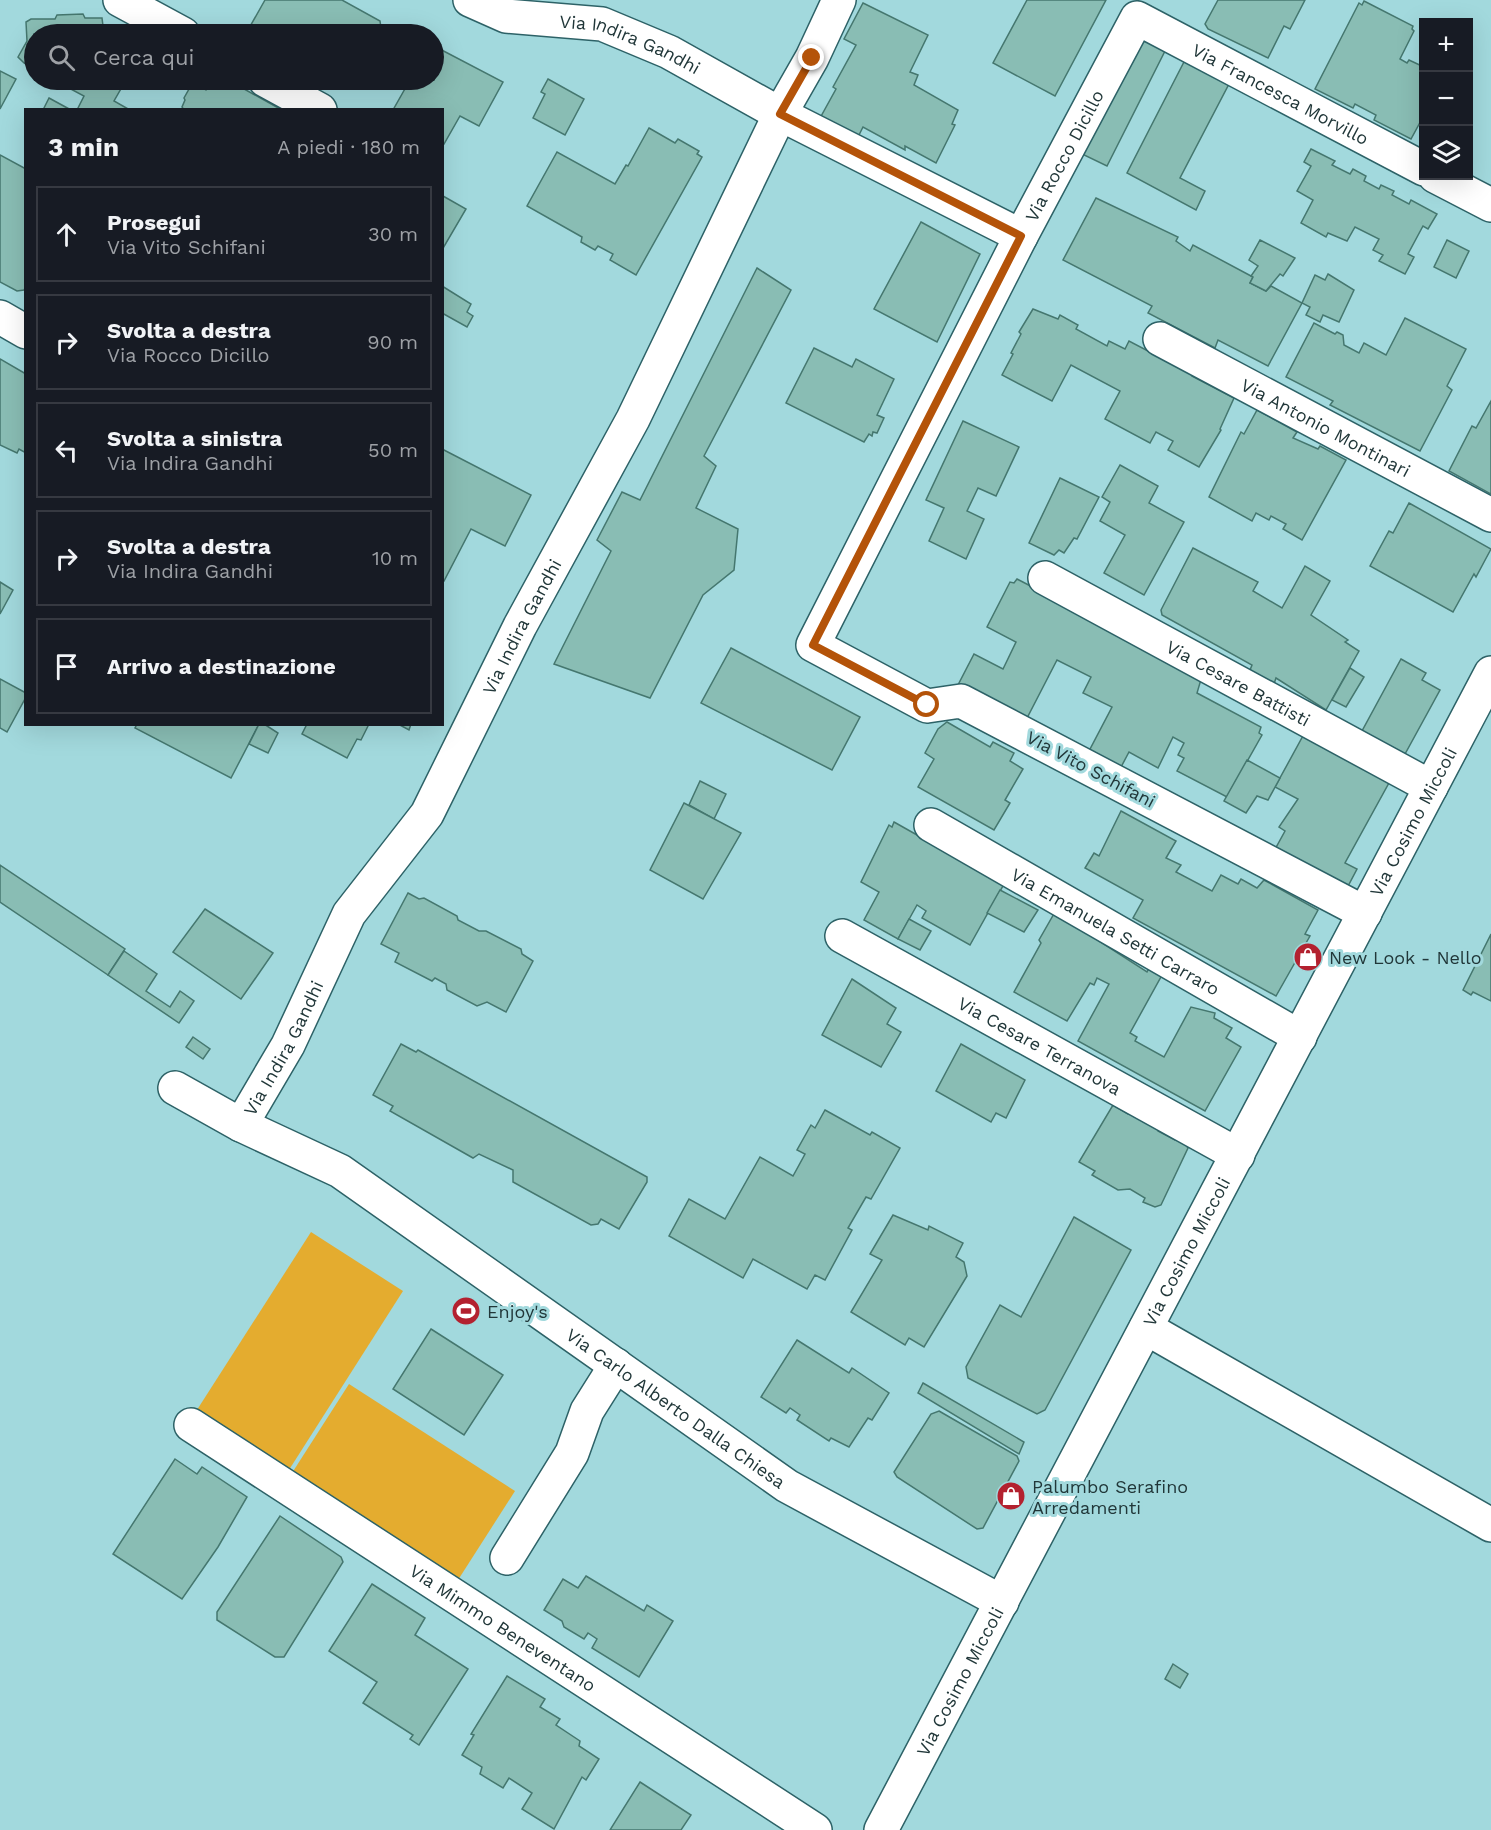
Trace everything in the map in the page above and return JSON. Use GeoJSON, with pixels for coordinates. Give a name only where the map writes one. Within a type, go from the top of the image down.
{"type":"FeatureCollection","features":[{"type":"Feature","properties":{"kind":"street"},"geometry":{"type":"LineString","coordinates":[[120,0],[164,24]]}},
{"type":"Feature","properties":{"kind":"street","name":"Via Indira Gandhi"},"geometry":{"type":"LineString","coordinates":[[470,0],[506,16],[602,24],[669,52],[780,114],[1021,236]]}},
{"type":"Feature","properties":{"kind":"street","name":"Via Indira Gandhi"},"geometry":{"type":"LineString","coordinates":[[241,1125],[288,1045],[349,914],[427,814],[520,626],[633,419],[780,114],[812,58],[839,0]]}},
{"type":"Feature","properties":{"kind":"street","name":"Via Francesca Morvillo"},"geometry":{"type":"LineString","coordinates":[[1137,18],[1419,167]]}},
{"type":"Feature","properties":{"kind":"street","name":"Via Rocco Dicillo"},"geometry":{"type":"LineString","coordinates":[[813,645],[1021,236],[1137,18]]}},
{"type":"Feature","properties":{"kind":"street"},"geometry":{"type":"LineString","coordinates":[[283,90],[316,108]]}},
{"type":"Feature","properties":{"kind":"street"},"geometry":{"type":"LineString","coordinates":[[1443,180],[1491,205]]}},
{"type":"Feature","properties":{"kind":"street"},"geometry":{"type":"LineString","coordinates":[[0,317],[24,331]]}},
{"type":"Feature","properties":{"kind":"street","name":"Via Antonio Montinari"},"geometry":{"type":"LineString","coordinates":[[1160,339],[1491,515]]}},
{"type":"Feature","properties":{"kind":"street","name":"Via Cesare Battisti"},"geometry":{"type":"LineString","coordinates":[[1045,578],[1431,787]]}},
{"type":"Feature","properties":{"kind":"street","name":"Via Vito Schifani"},"geometry":{"type":"LineString","coordinates":[[813,645],[927,705],[962,701],[1365,913]]}},
{"type":"Feature","properties":{"kind":"street","name":"Via Cosimo Miccoli"},"geometry":{"type":"LineString","coordinates":[[883,1829],[1431,787],[1487,690]]}},
{"type":"Feature","properties":{"kind":"street","name":"Via Emanuela Setti Carraro"},"geometry":{"type":"LineString","coordinates":[[931,825],[1300,1037]]}},
{"type":"Feature","properties":{"kind":"street","name":"Via Cesare Terranova"},"geometry":{"type":"LineString","coordinates":[[842,936],[1238,1155]]}},
{"type":"Feature","properties":{"kind":"street","name":"Via Carlo Alberto Dalla Chiesa"},"geometry":{"type":"LineString","coordinates":[[175,1089],[241,1125],[340,1171],[787,1486],[1002,1602]]}},
{"type":"Feature","properties":{"kind":"street"},"geometry":{"type":"LineString","coordinates":[[1146,1328],[1491,1525]]}},
{"type":"Feature","properties":{"kind":"street"},"geometry":{"type":"LineString","coordinates":[[507,1558],[572,1453],[586,1412],[616,1365]]}},
{"type":"Feature","properties":{"kind":"street","name":"Via Mimmo Beneventano"},"geometry":{"type":"LineString","coordinates":[[191,1425],[815,1830]]}},
{"type":"Feature","properties":{"kind":"shaded area"},"geometry":{"type":"Polygon","coordinates":[[[311,1232],[403,1291],[287,1473],[195,1413],[311,1232]]]}},
{"type":"Feature","properties":{"kind":"shaded area"},"geometry":{"type":"Polygon","coordinates":[[[349,1384],[515,1491],[458,1580],[292,1473],[349,1384]]]}},
{"type":"Feature","properties":{"kind":"building"},"geometry":{"type":"Polygon","coordinates":[[[265,0],[342,0],[380,21],[380,24],[251,24],[265,0]]]}},
{"type":"Feature","properties":{"kind":"building"},"geometry":{"type":"Polygon","coordinates":[[[1027,0],[1106,0],[1055,96],[993,63],[1027,0]]]}},
{"type":"Feature","properties":{"kind":"building"},"geometry":{"type":"Polygon","coordinates":[[[1218,0],[1305,0],[1290,29],[1284,26],[1268,58],[1208,29],[1205,24],[1218,0]]]}},
{"type":"Feature","properties":{"kind":"building"},"geometry":{"type":"Polygon","coordinates":[[[1364,1],[1413,26],[1414,31],[1400,59],[1407,63],[1409,60],[1419,65],[1419,124],[1411,139],[1374,120],[1376,115],[1355,104],[1353,108],[1315,89],[1359,3],[1362,5],[1364,1]]]}},
{"type":"Feature","properties":{"kind":"building"},"geometry":{"type":"Polygon","coordinates":[[[863,3],[928,35],[910,72],[918,75],[914,85],[958,110],[952,124],[955,125],[936,163],[905,146],[905,150],[863,127],[857,139],[819,120],[836,89],[833,87],[856,45],[844,39],[863,3]]]}},
{"type":"Feature","properties":{"kind":"building"},"geometry":{"type":"Polygon","coordinates":[[[83,14],[85,18],[102,18],[103,24],[26,24],[31,19],[55,19],[57,15],[83,14]]]}},
{"type":"Feature","properties":{"kind":"building"},"geometry":{"type":"Polygon","coordinates":[[[1144,37],[1166,49],[1107,166],[1082,154],[1144,37]]]}},
{"type":"Feature","properties":{"kind":"building"},"geometry":{"type":"Polygon","coordinates":[[[24,46],[24,63],[18,57],[24,46]]]}},
{"type":"Feature","properties":{"kind":"building"},"geometry":{"type":"Polygon","coordinates":[[[444,51],[503,82],[479,126],[460,116],[444,144],[444,108],[394,108],[404,90],[444,90],[444,51]]]}},
{"type":"Feature","properties":{"kind":"building"},"geometry":{"type":"Polygon","coordinates":[[[1186,58],[1230,82],[1180,178],[1205,191],[1196,210],[1127,173],[1186,58]]]}},
{"type":"Feature","properties":{"kind":"building"},"geometry":{"type":"Polygon","coordinates":[[[0,71],[16,79],[0,109],[0,71]]]}},
{"type":"Feature","properties":{"kind":"building"},"geometry":{"type":"Polygon","coordinates":[[[548,79],[584,99],[565,135],[533,118],[545,94],[541,92],[548,79]]]}},
{"type":"Feature","properties":{"kind":"building"},"geometry":{"type":"Polygon","coordinates":[[[73,90],[120,90],[114,101],[126,108],[78,108],[84,96],[73,90]]]}},
{"type":"Feature","properties":{"kind":"building"},"geometry":{"type":"Polygon","coordinates":[[[188,90],[246,90],[278,108],[183,108],[184,98],[188,90]]]}},
{"type":"Feature","properties":{"kind":"building"},"geometry":{"type":"Polygon","coordinates":[[[49,98],[67,108],[44,108],[49,98]]]}},
{"type":"Feature","properties":{"kind":"building"},"geometry":{"type":"Polygon","coordinates":[[[649,128],[675,143],[678,139],[699,151],[697,154],[702,157],[636,275],[610,260],[613,254],[598,246],[595,250],[581,242],[582,237],[527,206],[557,152],[615,184],[649,128]]]}},
{"type":"Feature","properties":{"kind":"building"},"geometry":{"type":"Polygon","coordinates":[[[1311,149],[1335,161],[1332,165],[1350,174],[1353,169],[1366,176],[1364,181],[1379,189],[1381,185],[1394,191],[1392,195],[1409,204],[1411,200],[1437,214],[1428,229],[1423,226],[1408,254],[1414,257],[1405,274],[1379,261],[1383,255],[1373,250],[1379,239],[1355,227],[1347,241],[1328,233],[1326,237],[1301,223],[1313,200],[1297,191],[1311,166],[1304,162],[1311,149]]]}},
{"type":"Feature","properties":{"kind":"building"},"geometry":{"type":"Polygon","coordinates":[[[0,155],[24,168],[24,290],[17,291],[0,282],[0,155]]]}},
{"type":"Feature","properties":{"kind":"building"},"geometry":{"type":"Polygon","coordinates":[[[444,197],[466,209],[444,247],[444,197]]]}},
{"type":"Feature","properties":{"kind":"building"},"geometry":{"type":"Polygon","coordinates":[[[1096,198],[1178,237],[1176,241],[1190,251],[1193,245],[1253,277],[1250,283],[1266,291],[1271,286],[1302,303],[1268,366],[1218,340],[1215,348],[1148,313],[1152,306],[1063,260],[1096,198]]]}},
{"type":"Feature","properties":{"kind":"building"},"geometry":{"type":"Polygon","coordinates":[[[921,222],[980,254],[937,342],[874,309],[921,222]]]}},
{"type":"Feature","properties":{"kind":"building"},"geometry":{"type":"Polygon","coordinates":[[[1260,240],[1295,258],[1283,276],[1280,274],[1266,291],[1250,283],[1253,277],[1251,276],[1258,266],[1249,260],[1260,240]]]}},
{"type":"Feature","properties":{"kind":"building"},"geometry":{"type":"Polygon","coordinates":[[[1447,240],[1469,251],[1456,278],[1434,267],[1447,240]]]}},
{"type":"Feature","properties":{"kind":"building"},"geometry":{"type":"Polygon","coordinates":[[[757,268],[791,290],[704,456],[716,466],[696,508],[738,529],[734,570],[703,595],[650,698],[554,664],[611,551],[597,540],[622,492],[640,500],[757,268]]]}},
{"type":"Feature","properties":{"kind":"building"},"geometry":{"type":"Polygon","coordinates":[[[1328,274],[1354,290],[1339,322],[1323,315],[1320,322],[1306,315],[1310,307],[1302,303],[1315,275],[1325,280],[1328,274]]]}},
{"type":"Feature","properties":{"kind":"building"},"geometry":{"type":"Polygon","coordinates":[[[444,287],[471,304],[467,312],[473,316],[467,327],[444,314],[444,287]]]}},
{"type":"Feature","properties":{"kind":"building"},"geometry":{"type":"Polygon","coordinates":[[[1033,309],[1058,319],[1060,315],[1078,325],[1076,329],[1107,346],[1109,341],[1125,349],[1129,341],[1169,362],[1193,370],[1192,376],[1234,398],[1221,430],[1199,467],[1168,450],[1173,441],[1156,432],[1150,443],[1105,419],[1120,391],[1071,365],[1052,401],[1002,375],[1021,334],[1019,332],[1033,309]]]}},
{"type":"Feature","properties":{"kind":"building"},"geometry":{"type":"Polygon","coordinates":[[[1405,318],[1466,349],[1447,386],[1452,390],[1420,451],[1330,405],[1333,401],[1286,377],[1314,323],[1335,334],[1337,332],[1343,335],[1344,345],[1359,353],[1364,343],[1386,355],[1405,318]]]}},
{"type":"Feature","properties":{"kind":"building"},"geometry":{"type":"Polygon","coordinates":[[[814,348],[852,367],[856,359],[894,379],[877,415],[884,418],[877,433],[873,432],[872,436],[869,434],[864,442],[786,403],[814,348]]]}},
{"type":"Feature","properties":{"kind":"building"},"geometry":{"type":"Polygon","coordinates":[[[0,359],[24,373],[24,452],[19,449],[17,453],[0,445],[0,359]]]}},
{"type":"Feature","properties":{"kind":"building"},"geometry":{"type":"Polygon","coordinates":[[[1491,401],[1491,494],[1449,471],[1472,426],[1476,428],[1491,401]]]}},
{"type":"Feature","properties":{"kind":"building"},"geometry":{"type":"Polygon","coordinates":[[[1257,410],[1297,432],[1293,438],[1318,449],[1320,446],[1346,460],[1302,540],[1283,529],[1286,524],[1271,516],[1269,520],[1256,513],[1252,521],[1209,497],[1241,432],[1244,434],[1257,410]]]}},
{"type":"Feature","properties":{"kind":"building"},"geometry":{"type":"Polygon","coordinates":[[[963,421],[1019,447],[996,496],[978,488],[967,511],[984,519],[966,559],[929,541],[944,508],[926,500],[963,421]]]}},
{"type":"Feature","properties":{"kind":"building"},"geometry":{"type":"Polygon","coordinates":[[[444,450],[531,495],[505,546],[471,529],[444,581],[444,450]]]}},
{"type":"Feature","properties":{"kind":"building"},"geometry":{"type":"Polygon","coordinates":[[[1120,465],[1158,486],[1149,503],[1184,522],[1144,595],[1104,573],[1125,535],[1100,521],[1110,502],[1102,497],[1120,465]]]}},
{"type":"Feature","properties":{"kind":"building"},"geometry":{"type":"Polygon","coordinates":[[[1060,478],[1099,497],[1077,539],[1074,538],[1064,553],[1059,550],[1054,555],[1029,543],[1060,478]]]}},
{"type":"Feature","properties":{"kind":"building"},"geometry":{"type":"Polygon","coordinates":[[[1409,503],[1491,549],[1453,612],[1370,566],[1389,531],[1393,533],[1409,503]]]}},
{"type":"Feature","properties":{"kind":"building"},"geometry":{"type":"Polygon","coordinates":[[[1193,548],[1258,582],[1253,591],[1282,608],[1305,566],[1330,581],[1311,615],[1348,640],[1345,642],[1359,651],[1326,710],[1276,678],[1274,684],[1250,670],[1252,665],[1162,615],[1161,610],[1193,548]]]}},
{"type":"Feature","properties":{"kind":"building"},"geometry":{"type":"Polygon","coordinates":[[[1017,579],[1199,673],[1202,676],[1197,693],[1261,727],[1259,733],[1262,735],[1227,797],[1177,771],[1184,758],[1178,755],[1184,743],[1173,737],[1158,768],[1129,752],[1120,769],[1088,753],[1112,707],[1083,693],[1091,677],[1057,660],[1026,720],[958,685],[974,654],[1003,669],[1016,642],[987,627],[1010,582],[1014,583],[1017,579]]]}},
{"type":"Feature","properties":{"kind":"building"},"geometry":{"type":"Polygon","coordinates":[[[0,582],[13,590],[0,614],[0,582]]]}},
{"type":"Feature","properties":{"kind":"building"},"geometry":{"type":"Polygon","coordinates":[[[731,648],[860,717],[832,770],[701,703],[731,648]]]}},
{"type":"Feature","properties":{"kind":"building"},"geometry":{"type":"Polygon","coordinates":[[[1401,659],[1426,673],[1422,680],[1440,690],[1405,754],[1362,731],[1401,659]]]}},
{"type":"Feature","properties":{"kind":"building"},"geometry":{"type":"Polygon","coordinates":[[[1350,668],[1364,677],[1346,707],[1332,700],[1350,668]]]}},
{"type":"Feature","properties":{"kind":"building"},"geometry":{"type":"Polygon","coordinates":[[[0,679],[24,692],[24,701],[7,732],[0,728],[0,679]]]}},
{"type":"Feature","properties":{"kind":"building"},"geometry":{"type":"Polygon","coordinates":[[[947,722],[990,747],[993,742],[1014,753],[1010,761],[1023,769],[1005,800],[1010,803],[994,830],[918,787],[934,759],[925,753],[938,729],[947,722]]]}},
{"type":"Feature","properties":{"kind":"building"},"geometry":{"type":"Polygon","coordinates":[[[136,726],[258,726],[231,778],[135,728],[136,726]]]}},
{"type":"Feature","properties":{"kind":"building"},"geometry":{"type":"Polygon","coordinates":[[[258,726],[267,726],[278,733],[268,753],[249,744],[258,726]]]}},
{"type":"Feature","properties":{"kind":"building"},"geometry":{"type":"Polygon","coordinates":[[[306,726],[368,726],[361,740],[357,739],[347,758],[302,734],[306,726]]]}},
{"type":"Feature","properties":{"kind":"building"},"geometry":{"type":"Polygon","coordinates":[[[1304,734],[1390,781],[1345,863],[1357,869],[1347,888],[1273,853],[1285,831],[1279,827],[1298,799],[1275,787],[1304,734]]]}},
{"type":"Feature","properties":{"kind":"building"},"geometry":{"type":"Polygon","coordinates":[[[1247,760],[1280,778],[1268,800],[1257,796],[1246,813],[1224,801],[1247,760]]]}},
{"type":"Feature","properties":{"kind":"building"},"geometry":{"type":"Polygon","coordinates":[[[700,781],[726,794],[714,819],[689,805],[700,781]]]}},
{"type":"Feature","properties":{"kind":"building"},"geometry":{"type":"Polygon","coordinates":[[[684,803],[741,833],[703,899],[650,870],[684,803]]]}},
{"type":"Feature","properties":{"kind":"building"},"geometry":{"type":"Polygon","coordinates":[[[1121,811],[1176,841],[1166,858],[1181,865],[1176,872],[1212,891],[1221,875],[1238,884],[1241,879],[1257,888],[1264,880],[1318,910],[1305,934],[1310,936],[1276,996],[1133,918],[1143,900],[1085,868],[1094,853],[1099,856],[1121,811]]]}},
{"type":"Feature","properties":{"kind":"building"},"geometry":{"type":"Polygon","coordinates":[[[894,822],[1004,884],[970,945],[922,918],[926,911],[917,905],[898,939],[864,920],[879,892],[861,882],[889,825],[892,827],[894,822]]]}},
{"type":"Feature","properties":{"kind":"building"},"geometry":{"type":"Polygon","coordinates":[[[0,865],[125,949],[108,975],[0,902],[0,865]]]}},
{"type":"Feature","properties":{"kind":"building"},"geometry":{"type":"Polygon","coordinates":[[[1000,890],[1038,910],[1024,932],[987,913],[1000,890]]]}},
{"type":"Feature","properties":{"kind":"building"},"geometry":{"type":"Polygon","coordinates":[[[408,893],[419,899],[424,898],[457,916],[458,920],[521,949],[522,954],[533,961],[506,1012],[487,1002],[477,1006],[447,990],[446,984],[435,978],[432,981],[395,962],[399,953],[381,944],[408,893]]]}},
{"type":"Feature","properties":{"kind":"building"},"geometry":{"type":"Polygon","coordinates":[[[205,909],[273,953],[241,999],[173,952],[205,909]]]}},
{"type":"Feature","properties":{"kind":"building"},"geometry":{"type":"Polygon","coordinates":[[[1055,912],[1101,937],[1099,941],[1147,972],[1149,968],[1162,975],[1130,1033],[1137,1037],[1135,1041],[1164,1057],[1191,1007],[1215,1013],[1214,1018],[1232,1028],[1226,1038],[1241,1047],[1205,1111],[1078,1041],[1109,984],[1097,978],[1094,985],[1090,983],[1067,1021],[1014,992],[1055,912]]]}},
{"type":"Feature","properties":{"kind":"building"},"geometry":{"type":"Polygon","coordinates":[[[909,919],[931,931],[920,950],[898,939],[909,919]]]}},
{"type":"Feature","properties":{"kind":"building"},"geometry":{"type":"Polygon","coordinates":[[[1491,934],[1491,1001],[1463,990],[1491,934]]]}},
{"type":"Feature","properties":{"kind":"building"},"geometry":{"type":"Polygon","coordinates":[[[124,951],[157,974],[146,991],[170,1007],[180,991],[194,1001],[179,1023],[108,975],[124,951]]]}},
{"type":"Feature","properties":{"kind":"building"},"geometry":{"type":"Polygon","coordinates":[[[852,979],[896,1008],[887,1024],[901,1032],[881,1067],[822,1035],[852,979]]]}},
{"type":"Feature","properties":{"kind":"building"},"geometry":{"type":"Polygon","coordinates":[[[193,1037],[210,1049],[203,1059],[186,1047],[193,1037]]]}},
{"type":"Feature","properties":{"kind":"building"},"geometry":{"type":"Polygon","coordinates":[[[401,1044],[416,1052],[418,1050],[647,1177],[647,1182],[619,1229],[601,1219],[598,1224],[591,1225],[513,1182],[513,1170],[479,1154],[473,1158],[390,1111],[393,1106],[373,1095],[401,1044]]]}},
{"type":"Feature","properties":{"kind":"building"},"geometry":{"type":"Polygon","coordinates":[[[961,1044],[1025,1080],[1006,1118],[996,1113],[991,1122],[936,1091],[961,1044]]]}},
{"type":"Feature","properties":{"kind":"building"},"geometry":{"type":"Polygon","coordinates":[[[1113,1105],[1128,1114],[1131,1110],[1157,1126],[1158,1131],[1175,1140],[1177,1137],[1188,1148],[1161,1205],[1155,1207],[1143,1202],[1145,1198],[1130,1189],[1118,1190],[1092,1175],[1095,1171],[1079,1162],[1113,1105]]]}},
{"type":"Feature","properties":{"kind":"building"},"geometry":{"type":"Polygon","coordinates":[[[825,1110],[870,1135],[872,1132],[900,1148],[871,1199],[866,1197],[848,1228],[852,1230],[825,1280],[815,1275],[807,1289],[753,1259],[743,1278],[669,1236],[689,1199],[725,1219],[760,1157],[793,1176],[805,1154],[797,1150],[811,1125],[815,1128],[825,1110]]]}},
{"type":"Feature","properties":{"kind":"building"},"geometry":{"type":"Polygon","coordinates":[[[893,1215],[928,1230],[929,1226],[963,1243],[956,1257],[964,1262],[967,1276],[924,1347],[909,1338],[905,1345],[851,1312],[882,1260],[870,1254],[893,1215]]]}},
{"type":"Feature","properties":{"kind":"building"},"geometry":{"type":"Polygon","coordinates":[[[1074,1217],[1131,1250],[1045,1410],[1037,1414],[968,1378],[966,1367],[1000,1305],[1021,1317],[1074,1217]]]}},
{"type":"Feature","properties":{"kind":"building"},"geometry":{"type":"Polygon","coordinates":[[[431,1329],[503,1375],[464,1435],[393,1389],[431,1329]]]}},
{"type":"Feature","properties":{"kind":"building"},"geometry":{"type":"Polygon","coordinates":[[[797,1340],[849,1373],[852,1368],[889,1393],[872,1420],[868,1418],[849,1447],[831,1438],[829,1441],[797,1420],[800,1415],[790,1408],[786,1413],[761,1397],[797,1340]]]}},
{"type":"Feature","properties":{"kind":"building"},"geometry":{"type":"Polygon","coordinates":[[[923,1383],[1024,1442],[1019,1454],[918,1393],[923,1383]]]}},
{"type":"Feature","properties":{"kind":"building"},"geometry":{"type":"Polygon","coordinates":[[[939,1411],[1017,1456],[1019,1461],[983,1528],[977,1529],[897,1477],[894,1472],[931,1414],[939,1411]]]}},
{"type":"Feature","properties":{"kind":"building"},"geometry":{"type":"Polygon","coordinates":[[[175,1459],[197,1474],[202,1467],[247,1497],[218,1547],[182,1599],[113,1554],[175,1459]]]}},
{"type":"Feature","properties":{"kind":"building"},"geometry":{"type":"Polygon","coordinates":[[[280,1516],[341,1557],[343,1562],[284,1657],[275,1657],[217,1620],[217,1612],[280,1516]]]}},
{"type":"Feature","properties":{"kind":"building"},"geometry":{"type":"Polygon","coordinates":[[[586,1576],[644,1611],[647,1605],[673,1621],[639,1677],[592,1648],[597,1639],[588,1633],[584,1639],[564,1627],[562,1621],[544,1610],[563,1579],[578,1588],[586,1576]]]}},
{"type":"Feature","properties":{"kind":"building"},"geometry":{"type":"Polygon","coordinates":[[[372,1584],[425,1618],[415,1635],[468,1669],[419,1745],[410,1739],[413,1735],[363,1703],[377,1682],[329,1651],[372,1584]]]}},
{"type":"Feature","properties":{"kind":"building"},"geometry":{"type":"Polygon","coordinates":[[[1173,1664],[1188,1674],[1180,1688],[1165,1679],[1173,1664]]]}},
{"type":"Feature","properties":{"kind":"building"},"geometry":{"type":"Polygon","coordinates":[[[507,1676],[545,1699],[540,1707],[560,1719],[556,1725],[580,1741],[579,1746],[599,1759],[586,1780],[582,1777],[554,1829],[522,1809],[532,1793],[509,1778],[503,1788],[480,1774],[482,1767],[462,1755],[474,1735],[471,1734],[507,1676]]]}},
{"type":"Feature","properties":{"kind":"building"},"geometry":{"type":"Polygon","coordinates":[[[640,1782],[691,1815],[681,1830],[610,1830],[640,1782]]]}},
{"type":"Feature","properties":{"kind":"place","name":"New Look - Nello"},"geometry":{"type":"Point","coordinates":[1308,957]}},
{"type":"Feature","properties":{"kind":"place","name":"Enjoy's"},"geometry":{"type":"Point","coordinates":[466,1311]}},
{"type":"Feature","properties":{"kind":"place","name":"Palumbo Serafino Arredamenti"},"geometry":{"type":"Point","coordinates":[1011,1496]}},
{"type":"Feature","properties":{"kind":"route"},"geometry":{"type":"LineString","coordinates":[[812,58],[780,114],[1021,236],[813,645],[927,705]]}}]}
